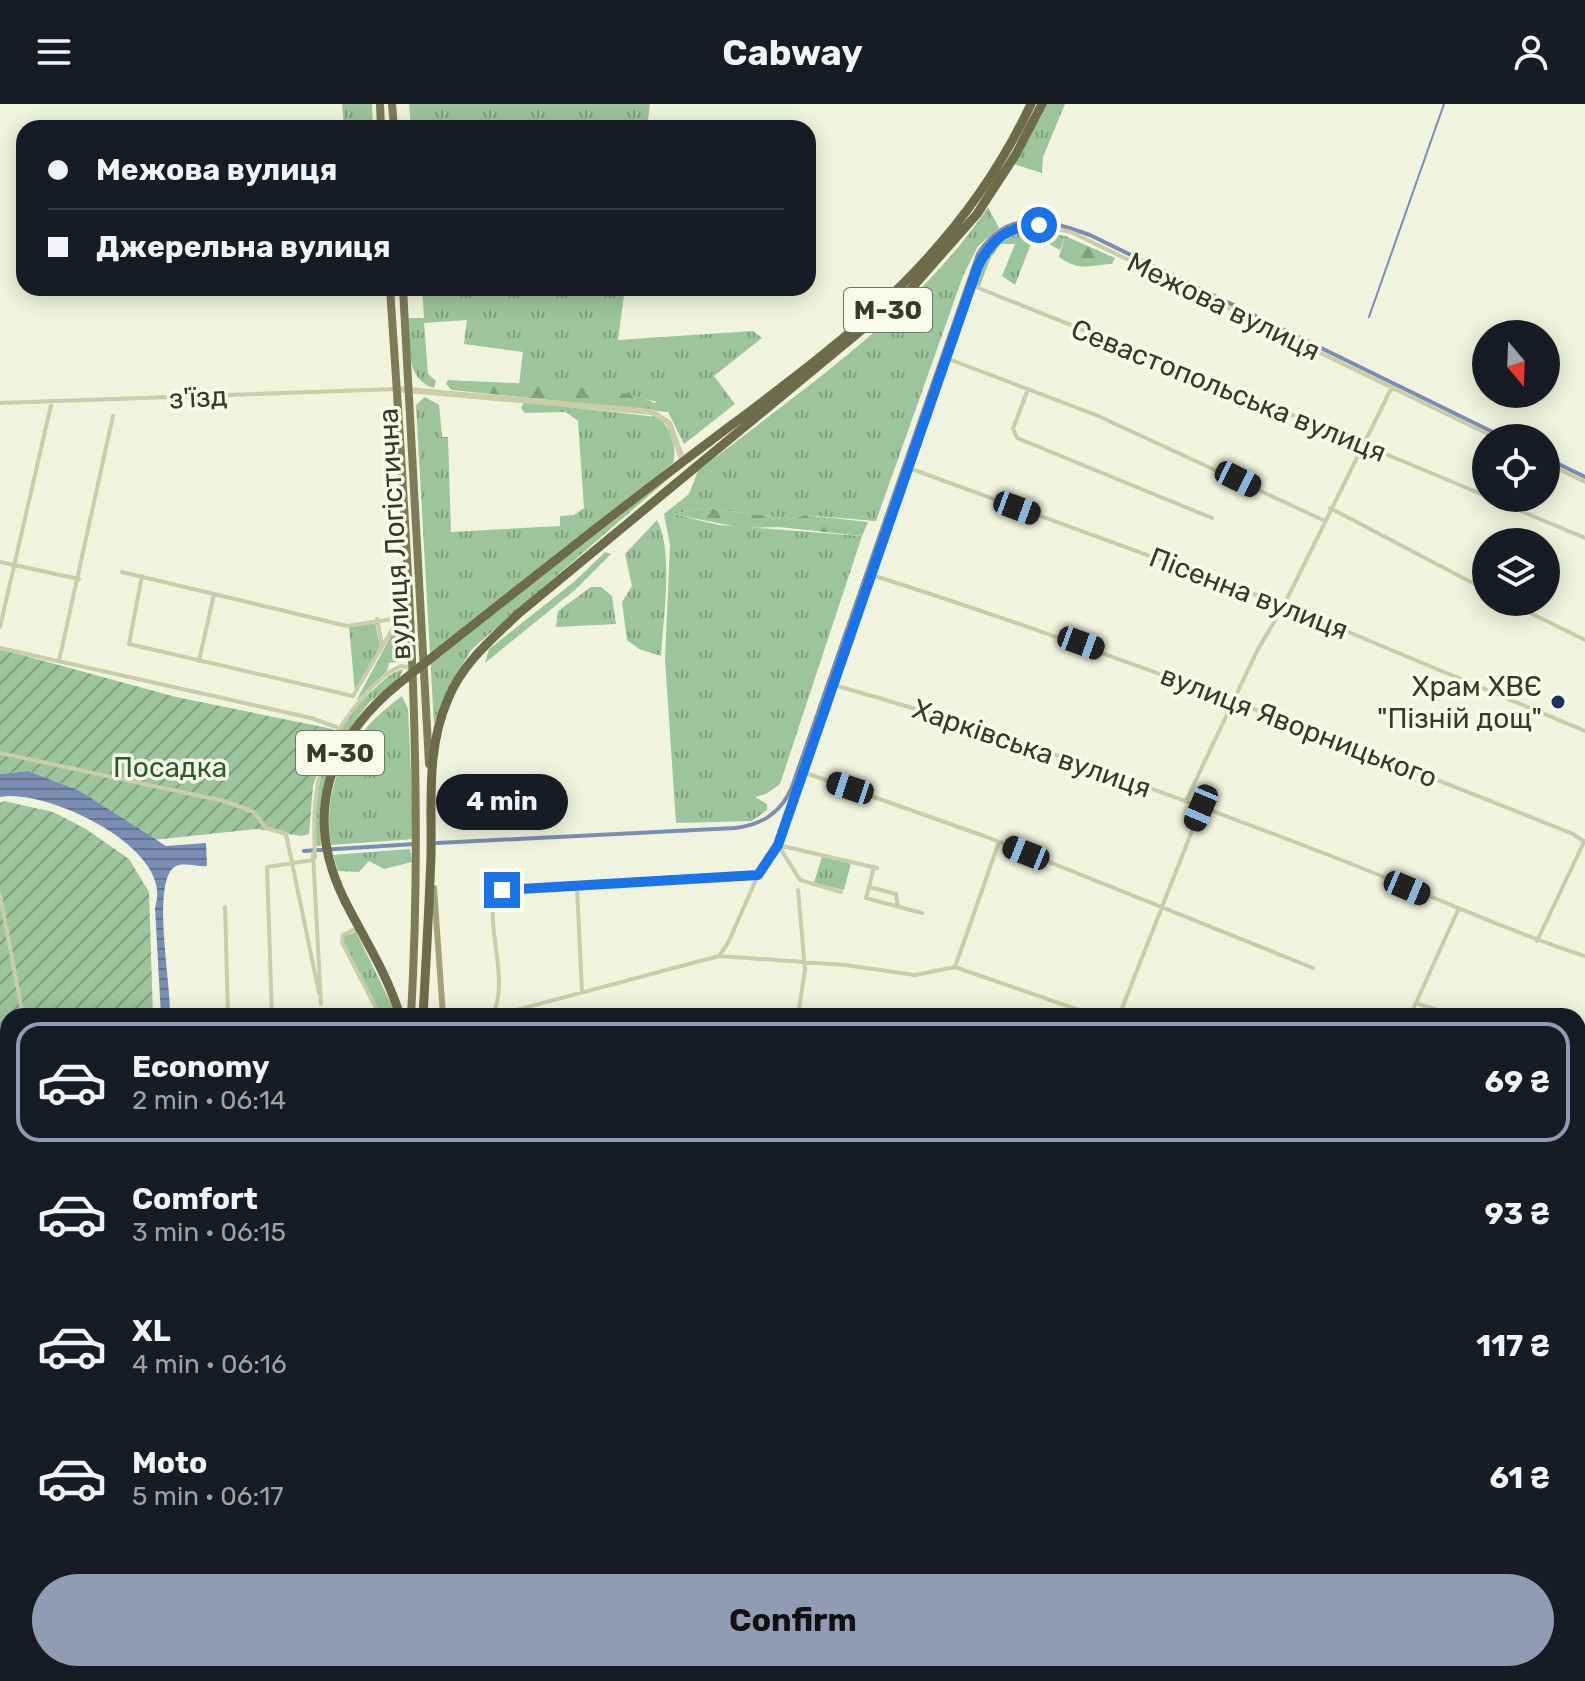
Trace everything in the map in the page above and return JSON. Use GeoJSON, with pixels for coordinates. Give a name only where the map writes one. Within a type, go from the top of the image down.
{"type":"FeatureCollection","features":[{"type":"Feature","properties":{"kind":"highway","name":"М-30"},"geometry":{"type":"LineString","coordinates":[[396,1008],[336,879],[327,840],[326,798],[336,759],[362,717],[435,655],[864,322],[914,276],[973,203],[1031,104]]}},
{"type":"Feature","properties":{"kind":"highway","name":"М-30"},"geometry":{"type":"LineString","coordinates":[[423,1008],[430,777],[447,700],[473,658],[518,614],[880,318],[938,262],[991,194],[1042,104]]}},
{"type":"Feature","properties":{"kind":"highway"},"geometry":{"type":"LineString","coordinates":[[683,461],[687,473]]}},
{"type":"Feature","properties":{"kind":"main road"},"geometry":{"type":"LineString","coordinates":[[391,296],[410,610],[418,841],[411,1008]]}},
{"type":"Feature","properties":{"kind":"main road","name":"вулиця Логістична"},"geometry":{"type":"LineString","coordinates":[[403,296],[430,777]]}},
{"type":"Feature","properties":{"kind":"main road"},"geometry":{"type":"LineString","coordinates":[[430,846],[442,1008]]}},
{"type":"Feature","properties":{"kind":"street","name":"Межова вулиця"},"geometry":{"type":"LineString","coordinates":[[719,956],[728,943],[758,875],[778,845],[971,285],[985,252],[997,237],[1016,227],[1046,225],[1071,232],[1472,426]]}},
{"type":"Feature","properties":{"kind":"street","name":"Севастопольська вулиця"},"geometry":{"type":"LineString","coordinates":[[971,285],[1472,490]]}},
{"type":"Feature","properties":{"kind":"street"},"geometry":{"type":"LineString","coordinates":[[946,358],[1096,415],[1323,520]]}},
{"type":"Feature","properties":{"kind":"street"},"geometry":{"type":"LineString","coordinates":[[1186,801],[1323,520],[1392,387]]}},
{"type":"Feature","properties":{"kind":"street"},"geometry":{"type":"LineString","coordinates":[[397,389],[652,412],[669,423],[683,461]]}},
{"type":"Feature","properties":{"kind":"street","name":"з'їзд"},"geometry":{"type":"LineString","coordinates":[[0,403],[397,389]]}},
{"type":"Feature","properties":{"kind":"street"},"geometry":{"type":"LineString","coordinates":[[1028,389],[1013,429],[1017,438],[1212,518]]}},
{"type":"Feature","properties":{"kind":"street"},"geometry":{"type":"LineString","coordinates":[[0,627],[52,401]]}},
{"type":"Feature","properties":{"kind":"street"},"geometry":{"type":"LineString","coordinates":[[59,661],[113,416]]}},
{"type":"Feature","properties":{"kind":"street","name":"Пісенна вулиця"},"geometry":{"type":"LineString","coordinates":[[908,468],[1284,605],[1585,731]]}},
{"type":"Feature","properties":{"kind":"street"},"geometry":{"type":"LineString","coordinates":[[1560,470],[1585,482]]}},
{"type":"Feature","properties":{"kind":"street"},"geometry":{"type":"LineString","coordinates":[[1330,508],[1472,583]]}},
{"type":"Feature","properties":{"kind":"street","name":"Севастопольська вулиця"},"geometry":{"type":"LineString","coordinates":[[1523,512],[1585,538]]}},
{"type":"Feature","properties":{"kind":"street"},"geometry":{"type":"LineString","coordinates":[[0,562],[79,579]]}},
{"type":"Feature","properties":{"kind":"street"},"geometry":{"type":"LineString","coordinates":[[122,572],[347,626],[399,618]]}},
{"type":"Feature","properties":{"kind":"street","name":"вулиця Яворницького"},"geometry":{"type":"LineString","coordinates":[[872,575],[1031,625],[1416,770],[1585,841]]}},
{"type":"Feature","properties":{"kind":"street"},"geometry":{"type":"LineString","coordinates":[[142,576],[129,644],[350,695],[357,693],[399,618],[410,610]]}},
{"type":"Feature","properties":{"kind":"street"},"geometry":{"type":"LineString","coordinates":[[199,661],[214,594]]}},
{"type":"Feature","properties":{"kind":"street"},"geometry":{"type":"LineString","coordinates":[[1536,616],[1585,640]]}},
{"type":"Feature","properties":{"kind":"street"},"geometry":{"type":"LineString","coordinates":[[377,619],[382,646]]}},
{"type":"Feature","properties":{"kind":"street"},"geometry":{"type":"LineString","coordinates":[[0,648],[311,718],[337,728]]}},
{"type":"Feature","properties":{"kind":"street"},"geometry":{"type":"LineString","coordinates":[[321,1004],[313,805],[318,772],[337,728],[384,676],[401,666],[412,668]]}},
{"type":"Feature","properties":{"kind":"street","name":"Харківська вулиця"},"geometry":{"type":"LineString","coordinates":[[834,685],[1020,741],[1329,855],[1458,910],[1585,956]]}},
{"type":"Feature","properties":{"kind":"street"},"geometry":{"type":"LineString","coordinates":[[0,753],[224,801],[254,812],[266,828],[286,834],[321,1004]]}},
{"type":"Feature","properties":{"kind":"street"},"geometry":{"type":"LineString","coordinates":[[803,772],[999,842],[1159,909],[1313,968]]}},
{"type":"Feature","properties":{"kind":"street"},"geometry":{"type":"LineString","coordinates":[[1122,1008],[1201,808]]}},
{"type":"Feature","properties":{"kind":"street"},"geometry":{"type":"LineString","coordinates":[[1537,941],[1585,841]]}},
{"type":"Feature","properties":{"kind":"street"},"geometry":{"type":"LineString","coordinates":[[955,967],[999,842]]}},
{"type":"Feature","properties":{"kind":"street"},"geometry":{"type":"LineString","coordinates":[[778,845],[875,868],[866,898],[922,913]]}},
{"type":"Feature","properties":{"kind":"street"},"geometry":{"type":"LineString","coordinates":[[778,845],[800,880],[841,892]]}},
{"type":"Feature","properties":{"kind":"street"},"geometry":{"type":"LineString","coordinates":[[272,1008],[267,867],[313,861],[313,853],[321,1004]]}},
{"type":"Feature","properties":{"kind":"street"},"geometry":{"type":"LineString","coordinates":[[496,1008],[501,996],[495,894],[502,890],[758,875]]}},
{"type":"Feature","properties":{"kind":"street"},"geometry":{"type":"LineString","coordinates":[[577,887],[582,992]]}},
{"type":"Feature","properties":{"kind":"street"},"geometry":{"type":"LineString","coordinates":[[869,887],[896,894],[898,907]]}},
{"type":"Feature","properties":{"kind":"street"},"geometry":{"type":"LineString","coordinates":[[798,890],[804,962],[799,1008]]}},
{"type":"Feature","properties":{"kind":"street"},"geometry":{"type":"LineString","coordinates":[[0,895],[21,1008]]}},
{"type":"Feature","properties":{"kind":"street"},"geometry":{"type":"LineString","coordinates":[[225,907],[228,1008]]}},
{"type":"Feature","properties":{"kind":"street"},"geometry":{"type":"LineString","coordinates":[[1414,1008],[1458,910]]}},
{"type":"Feature","properties":{"kind":"street"},"geometry":{"type":"LineString","coordinates":[[361,931],[351,930],[343,935],[342,942],[376,1008]]}},
{"type":"Feature","properties":{"kind":"street"},"geometry":{"type":"LineString","coordinates":[[523,1008],[719,956],[915,975],[955,967],[1073,1008]]}},
{"type":"Feature","properties":{"kind":"street"},"geometry":{"type":"LineString","coordinates":[[1416,1003],[1431,1008]]}},
{"type":"Feature","properties":{"kind":"green space"},"geometry":{"type":"Polygon","coordinates":[[[342,104],[372,104],[373,120],[343,120],[342,104]]]}},
{"type":"Feature","properties":{"kind":"green space"},"geometry":{"type":"Polygon","coordinates":[[[409,104],[650,104],[648,120],[410,120],[409,104]]]}},
{"type":"Feature","properties":{"kind":"green space"},"geometry":{"type":"Polygon","coordinates":[[[1045,104],[1065,104],[1043,157],[1042,173],[1014,164],[1045,104]]]}},
{"type":"Feature","properties":{"kind":"green space"},"geometry":{"type":"Polygon","coordinates":[[[988,207],[999,228],[978,246],[963,276],[876,521],[803,515],[793,519],[705,508],[673,514],[719,525],[862,536],[780,784],[766,794],[755,797],[767,804],[767,810],[752,821],[676,823],[665,659],[670,545],[664,514],[689,494],[698,471],[854,350],[927,283],[988,207]]]}},
{"type":"Feature","properties":{"kind":"green space"},"geometry":{"type":"Polygon","coordinates":[[[1031,230],[1065,236],[1060,250],[1034,236],[1015,285],[1002,276],[1015,244],[1001,244],[991,257],[979,288],[974,287],[994,249],[1009,238],[1031,230]]]}},
{"type":"Feature","properties":{"kind":"green space"},"geometry":{"type":"Polygon","coordinates":[[[1065,236],[1115,258],[1112,264],[1085,266],[1067,262],[1059,257],[1065,236]]]}},
{"type":"Feature","properties":{"kind":"green space"},"geometry":{"type":"Polygon","coordinates":[[[423,296],[624,296],[618,340],[753,331],[762,338],[714,376],[735,404],[684,444],[668,412],[672,405],[608,391],[519,385],[523,352],[464,344],[467,320],[424,323],[428,374],[436,381],[434,388],[418,377],[411,359],[409,318],[424,318],[423,296]]]}},
{"type":"Feature","properties":{"kind":"green space"},"geometry":{"type":"Polygon","coordinates":[[[448,380],[587,388],[639,397],[654,403],[666,398],[673,405],[668,412],[452,390],[446,384],[448,380]]]}},
{"type":"Feature","properties":{"kind":"green space"},"geometry":{"type":"Polygon","coordinates":[[[425,397],[439,405],[442,437],[448,437],[451,532],[560,526],[560,516],[574,515],[584,508],[578,421],[566,412],[525,413],[521,408],[524,402],[657,417],[669,431],[674,444],[673,463],[435,659],[675,473],[472,649],[450,685],[434,725],[416,405],[425,397]]]}},
{"type":"Feature","properties":{"kind":"green space"},"geometry":{"type":"Polygon","coordinates":[[[705,508],[793,519],[804,515],[868,522],[862,536],[779,527],[743,528],[672,514],[705,508]]]}},
{"type":"Feature","properties":{"kind":"green space"},"geometry":{"type":"Polygon","coordinates":[[[657,520],[666,567],[661,656],[639,649],[627,640],[622,602],[632,586],[625,554],[657,520]]]}},
{"type":"Feature","properties":{"kind":"green space"},"geometry":{"type":"Polygon","coordinates":[[[605,552],[611,554],[576,589],[485,663],[489,649],[575,581],[605,552]]]}},
{"type":"Feature","properties":{"kind":"green space"},"geometry":{"type":"Polygon","coordinates":[[[591,587],[601,587],[612,596],[616,624],[556,627],[558,611],[591,587]]]}},
{"type":"Feature","properties":{"kind":"green space"},"geometry":{"type":"Polygon","coordinates":[[[400,619],[406,660],[389,663],[387,671],[356,701],[400,619]]]}},
{"type":"Feature","properties":{"kind":"green space"},"geometry":{"type":"Polygon","coordinates":[[[375,622],[380,646],[355,692],[349,627],[375,622]]]}},
{"type":"Feature","properties":{"kind":"green space","name":"Посадка"},"geometry":{"type":"Polygon","coordinates":[[[0,649],[176,697],[333,729],[313,786],[309,834],[302,836],[257,829],[153,840],[78,790],[28,771],[0,774],[0,649]]]}},
{"type":"Feature","properties":{"kind":"green space"},"geometry":{"type":"Polygon","coordinates":[[[403,669],[393,684],[368,704],[347,735],[327,790],[321,846],[316,846],[314,804],[318,782],[334,741],[373,690],[387,677],[403,669]]]}},
{"type":"Feature","properties":{"kind":"green space"},"geometry":{"type":"Polygon","coordinates":[[[402,696],[408,709],[414,839],[331,845],[331,800],[344,760],[368,726],[402,696]]]}},
{"type":"Feature","properties":{"kind":"green space"},"geometry":{"type":"Polygon","coordinates":[[[4,801],[53,812],[86,829],[129,859],[149,892],[153,1008],[0,1008],[0,803],[4,801]]]}},
{"type":"Feature","properties":{"kind":"green space"},"geometry":{"type":"Polygon","coordinates":[[[410,849],[412,862],[384,869],[369,861],[359,872],[338,871],[333,855],[410,849]]]}},
{"type":"Feature","properties":{"kind":"green space"},"geometry":{"type":"Polygon","coordinates":[[[822,856],[851,863],[844,890],[814,883],[822,856]]]}},
{"type":"Feature","properties":{"kind":"green space"},"geometry":{"type":"Polygon","coordinates":[[[356,932],[393,1008],[377,1008],[343,943],[344,936],[356,932]]]}},
{"type":"Feature","properties":{"kind":"water"},"geometry":{"type":"Polygon","coordinates":[[[28,771],[78,790],[166,846],[206,843],[207,866],[176,866],[168,875],[164,891],[170,1008],[161,1008],[155,908],[157,886],[147,864],[103,827],[75,813],[47,802],[0,797],[0,774],[28,771]]]}},
{"type":"Feature","properties":{"kind":"waterway"},"geometry":{"type":"LineString","coordinates":[[1369,317],[1444,104]]}},
{"type":"Feature","properties":{"kind":"waterway"},"geometry":{"type":"LineString","coordinates":[[437,843],[735,828],[762,821],[776,811],[792,787],[978,254],[990,239],[1015,223],[1044,222],[1090,235],[1476,424]]}},
{"type":"Feature","properties":{"kind":"waterway"},"geometry":{"type":"LineString","coordinates":[[1560,465],[1585,477]]}},
{"type":"Feature","properties":{"kind":"waterway"},"geometry":{"type":"LineString","coordinates":[[304,851],[415,844]]}},
{"type":"Feature","properties":{"kind":"place","name":"Храм ХВЄ \"Пізній дощ\""},"geometry":{"type":"Point","coordinates":[1558,702]}},
{"type":"Feature","properties":{"kind":"route"},"geometry":{"type":"LineString","coordinates":[[502,890],[758,875],[778,845],[978,266],[997,237],[1016,227],[1039,225]]}}]}
